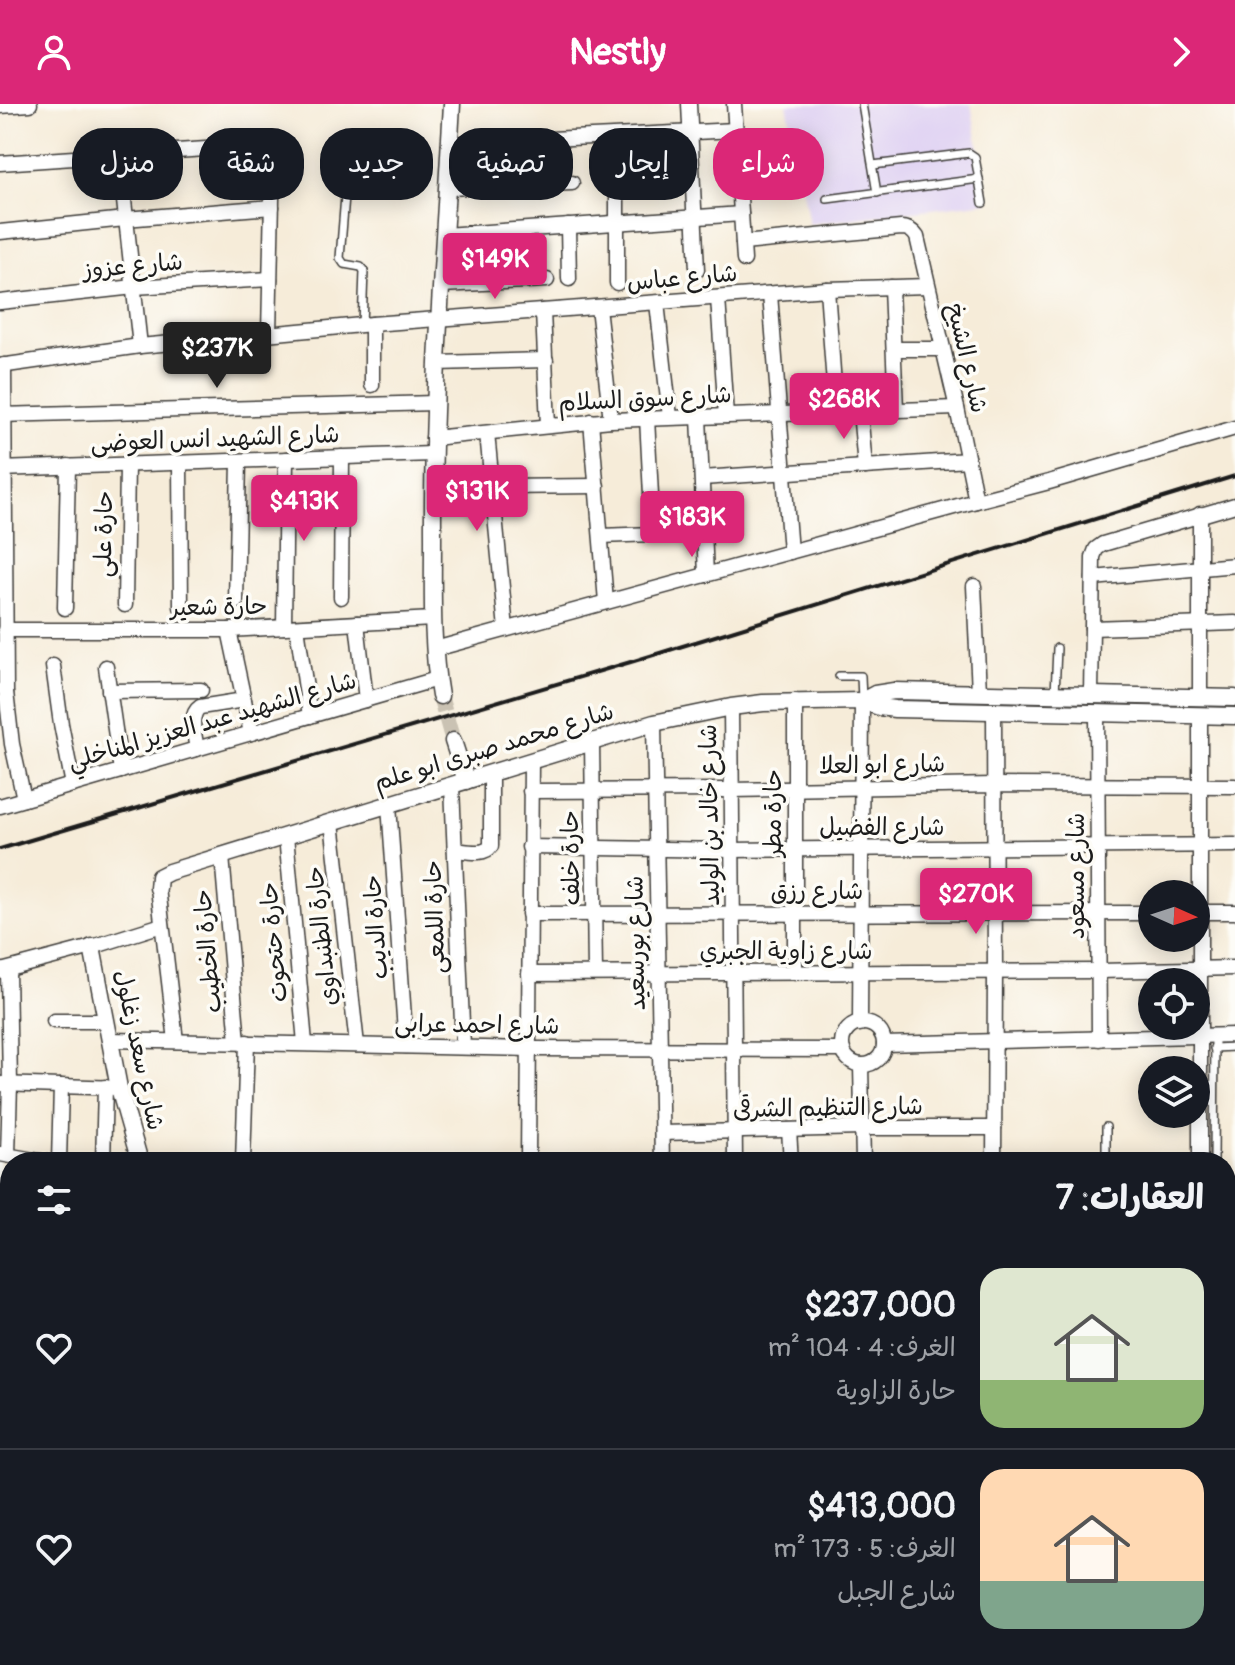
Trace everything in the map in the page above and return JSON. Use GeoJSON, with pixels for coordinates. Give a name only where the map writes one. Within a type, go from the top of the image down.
{"type":"FeatureCollection","features":[{"type":"Feature","properties":{"kind":"street"},"geometry":{"type":"LineString","coordinates":[[0,106],[30,104]]}},
{"type":"Feature","properties":{"kind":"street"},"geometry":{"type":"LineString","coordinates":[[450,128],[452,104]]}},
{"type":"Feature","properties":{"kind":"street"},"geometry":{"type":"LineString","coordinates":[[689,104],[691,128]]}},
{"type":"Feature","properties":{"kind":"street"},"geometry":{"type":"LineString","coordinates":[[734,104],[736,128]]}},
{"type":"Feature","properties":{"kind":"street"},"geometry":{"type":"LineString","coordinates":[[438,688],[433,619],[432,446],[449,144]]}},
{"type":"Feature","properties":{"kind":"street"},"geometry":{"type":"LineString","coordinates":[[183,151],[265,145],[270,148],[273,155],[269,333]]}},
{"type":"Feature","properties":{"kind":"street"},"geometry":{"type":"LineString","coordinates":[[0,163],[72,158]]}},
{"type":"Feature","properties":{"kind":"street"},"geometry":{"type":"LineString","coordinates":[[123,200],[140,346]]}},
{"type":"Feature","properties":{"kind":"street"},"geometry":{"type":"LineString","coordinates":[[617,200],[617,283]]}},
{"type":"Feature","properties":{"kind":"street"},"geometry":{"type":"LineString","coordinates":[[694,200],[697,270]]}},
{"type":"Feature","properties":{"kind":"street"},"geometry":{"type":"LineString","coordinates":[[740,200],[744,260]]}},
{"type":"Feature","properties":{"kind":"street"},"geometry":{"type":"LineString","coordinates":[[0,232],[272,207]]}},
{"type":"Feature","properties":{"kind":"street"},"geometry":{"type":"LineString","coordinates":[[444,235],[741,214]]}},
{"type":"Feature","properties":{"kind":"street"},"geometry":{"type":"LineString","coordinates":[[568,226],[569,279]]}},
{"type":"Feature","properties":{"kind":"street","name":"شارع الشيخ"},"geometry":{"type":"LineString","coordinates":[[743,243],[901,228],[910,230],[917,237],[975,495]]}},
{"type":"Feature","properties":{"kind":"street","name":"شارع عزوز"},"geometry":{"type":"LineString","coordinates":[[0,302],[134,287],[270,279]]}},
{"type":"Feature","properties":{"kind":"street"},"geometry":{"type":"LineString","coordinates":[[441,285],[547,280]]}},
{"type":"Feature","properties":{"kind":"street","name":"شارع عباس"},"geometry":{"type":"LineString","coordinates":[[2,365],[140,346],[367,324],[827,289],[928,286]]}},
{"type":"Feature","properties":{"kind":"street"},"geometry":{"type":"LineString","coordinates":[[891,287],[896,410]]}},
{"type":"Feature","properties":{"kind":"street"},"geometry":{"type":"LineString","coordinates":[[827,289],[836,412]]}},
{"type":"Feature","properties":{"kind":"street"},"geometry":{"type":"LineString","coordinates":[[770,294],[790,552]]}},
{"type":"Feature","properties":{"kind":"street"},"geometry":{"type":"LineString","coordinates":[[718,298],[726,416]]}},
{"type":"Feature","properties":{"kind":"street"},"geometry":{"type":"LineString","coordinates":[[657,303],[670,417]]}},
{"type":"Feature","properties":{"kind":"street"},"geometry":{"type":"LineString","coordinates":[[598,307],[611,420]]}},
{"type":"Feature","properties":{"kind":"street"},"geometry":{"type":"LineString","coordinates":[[543,311],[548,426]]}},
{"type":"Feature","properties":{"kind":"street"},"geometry":{"type":"LineString","coordinates":[[367,324],[372,385]]}},
{"type":"Feature","properties":{"kind":"street"},"geometry":{"type":"LineString","coordinates":[[894,349],[943,349]]}},
{"type":"Feature","properties":{"kind":"street"},"geometry":{"type":"LineString","coordinates":[[437,363],[546,360]]}},
{"type":"Feature","properties":{"kind":"street"},"geometry":{"type":"LineString","coordinates":[[2,365],[6,692],[8,719],[24,799]]}},
{"type":"Feature","properties":{"kind":"street"},"geometry":{"type":"LineString","coordinates":[[2,414],[435,403]]}},
{"type":"Feature","properties":{"kind":"street","name":"شارع سوق السلام"},"geometry":{"type":"LineString","coordinates":[[432,446],[487,433],[591,421],[957,408]]}},
{"type":"Feature","properties":{"kind":"street"},"geometry":{"type":"LineString","coordinates":[[860,411],[865,467]]}},
{"type":"Feature","properties":{"kind":"street"},"geometry":{"type":"LineString","coordinates":[[699,417],[706,575]]}},
{"type":"Feature","properties":{"kind":"street"},"geometry":{"type":"LineString","coordinates":[[647,418],[653,534]]}},
{"type":"Feature","properties":{"kind":"street"},"geometry":{"type":"LineString","coordinates":[[591,421],[606,602]]}},
{"type":"Feature","properties":{"kind":"street"},"geometry":{"type":"LineString","coordinates":[[435,649],[790,552],[975,495],[1049,482],[1235,428]]}},
{"type":"Feature","properties":{"kind":"street"},"geometry":{"type":"LineString","coordinates":[[487,433],[506,629]]}},
{"type":"Feature","properties":{"kind":"street","name":"شارع الشهيد انس العوضى"},"geometry":{"type":"LineString","coordinates":[[2,469],[342,457],[432,446]]}},
{"type":"Feature","properties":{"kind":"street"},"geometry":{"type":"LineString","coordinates":[[341,597],[342,457]]}},
{"type":"Feature","properties":{"kind":"street"},"geometry":{"type":"LineString","coordinates":[[286,459],[290,627],[310,716]]}},
{"type":"Feature","properties":{"kind":"street"},"geometry":{"type":"LineString","coordinates":[[702,478],[968,460]]}},
{"type":"Feature","properties":{"kind":"street"},"geometry":{"type":"LineString","coordinates":[[236,602],[239,461]]}},
{"type":"Feature","properties":{"kind":"street"},"geometry":{"type":"LineString","coordinates":[[180,463],[181,607]]}},
{"type":"Feature","properties":{"kind":"street","name":"حارة على"},"geometry":{"type":"LineString","coordinates":[[125,605],[127,464]]}},
{"type":"Feature","properties":{"kind":"street"},"geometry":{"type":"LineString","coordinates":[[65,608],[68,466]]}},
{"type":"Feature","properties":{"kind":"street"},"geometry":{"type":"LineString","coordinates":[[492,487],[597,486]]}},
{"type":"Feature","properties":{"kind":"street"},"geometry":{"type":"LineString","coordinates":[[1091,695],[1093,557],[1096,549],[1103,544],[1235,505]]}},
{"type":"Feature","properties":{"kind":"street"},"geometry":{"type":"LineString","coordinates":[[1200,514],[1200,697]]}},
{"type":"Feature","properties":{"kind":"street"},"geometry":{"type":"LineString","coordinates":[[601,536],[705,532]]}},
{"type":"Feature","properties":{"kind":"street"},"geometry":{"type":"LineString","coordinates":[[1093,578],[1235,565]]}},
{"type":"Feature","properties":{"kind":"street"},"geometry":{"type":"LineString","coordinates":[[974,586],[979,692]]}},
{"type":"Feature","properties":{"kind":"street","name":"حارة شعير"},"geometry":{"type":"LineString","coordinates":[[5,630],[229,630],[433,619]]}},
{"type":"Feature","properties":{"kind":"street"},"geometry":{"type":"LineString","coordinates":[[357,623],[366,700]]}},
{"type":"Feature","properties":{"kind":"street"},"geometry":{"type":"LineString","coordinates":[[1092,628],[1235,623]]}},
{"type":"Feature","properties":{"kind":"street"},"geometry":{"type":"LineString","coordinates":[[229,630],[251,733]]}},
{"type":"Feature","properties":{"kind":"street"},"geometry":{"type":"LineString","coordinates":[[53,666],[73,785]]}},
{"type":"Feature","properties":{"kind":"street"},"geometry":{"type":"LineString","coordinates":[[106,667],[121,771]]}},
{"type":"Feature","properties":{"kind":"street","name":"شارع الشهيد عبد العزيز المناخلي"},"geometry":{"type":"LineString","coordinates":[[0,806],[366,700],[438,688]]}},
{"type":"Feature","properties":{"kind":"street"},"geometry":{"type":"LineString","coordinates":[[109,691],[201,690]]}},
{"type":"Feature","properties":{"kind":"street","name":"شارع محمد صبرى ابو علم"},"geometry":{"type":"LineString","coordinates":[[862,701],[875,694],[894,691],[1235,698]]}},
{"type":"Feature","properties":{"kind":"street"},"geometry":{"type":"LineString","coordinates":[[1055,694],[1055,713]]}},
{"type":"Feature","properties":{"kind":"street"},"geometry":{"type":"LineString","coordinates":[[197,749],[193,715],[196,709],[244,700]]}},
{"type":"Feature","properties":{"kind":"street","name":"شارع محمد صبرى ابو علم"},"geometry":{"type":"LineString","coordinates":[[158,888],[159,877],[163,874],[654,723],[731,707],[795,701],[862,701],[887,708],[1235,716]]}},
{"type":"Feature","properties":{"kind":"street","name":"حارة مطر"},"geometry":{"type":"LineString","coordinates":[[795,701],[795,973]]}},
{"type":"Feature","properties":{"kind":"street"},"geometry":{"type":"LineString","coordinates":[[860,1024],[862,701]]}},
{"type":"Feature","properties":{"kind":"street","name":"شارع خالد بن الوليد"},"geometry":{"type":"LineString","coordinates":[[731,707],[735,1152]]}},
{"type":"Feature","properties":{"kind":"street"},"geometry":{"type":"LineString","coordinates":[[994,711],[994,1152]]}},
{"type":"Feature","properties":{"kind":"street","name":"شارع مسعود"},"geometry":{"type":"LineString","coordinates":[[1097,714],[1099,1039]]}},
{"type":"Feature","properties":{"kind":"street"},"geometry":{"type":"LineString","coordinates":[[1199,880],[1200,716]]}},
{"type":"Feature","properties":{"kind":"street","name":"شارع بورسعيد"},"geometry":{"type":"LineString","coordinates":[[654,723],[662,1152]]}},
{"type":"Feature","properties":{"kind":"street"},"geometry":{"type":"LineString","coordinates":[[453,741],[459,783]]}},
{"type":"Feature","properties":{"kind":"street","name":"حارة خلف"},"geometry":{"type":"LineString","coordinates":[[592,742],[595,973]]}},
{"type":"Feature","properties":{"kind":"street"},"geometry":{"type":"LineString","coordinates":[[528,1152],[531,761]]}},
{"type":"Feature","properties":{"kind":"street"},"geometry":{"type":"LineString","coordinates":[[455,850],[483,852],[490,848],[491,773]]}},
{"type":"Feature","properties":{"kind":"street","name":"حارة اللمعى"},"geometry":{"type":"LineString","coordinates":[[459,783],[455,850],[463,1047]]}},
{"type":"Feature","properties":{"kind":"street","name":"شارع ابو العلا"},"geometry":{"type":"LineString","coordinates":[[530,791],[994,785],[1235,786]]}},
{"type":"Feature","properties":{"kind":"street","name":"حارة الديب"},"geometry":{"type":"LineString","coordinates":[[389,805],[406,1046]]}},
{"type":"Feature","properties":{"kind":"street","name":"حارة الطنبداوي"},"geometry":{"type":"LineString","coordinates":[[332,822],[357,1045]]}},
{"type":"Feature","properties":{"kind":"street","name":"حارة حتحوت"},"geometry":{"type":"LineString","coordinates":[[286,836],[305,1043]]}},
{"type":"Feature","properties":{"kind":"street","name":"شارع الفضيل"},"geometry":{"type":"LineString","coordinates":[[529,847],[795,850],[1235,845]]}},
{"type":"Feature","properties":{"kind":"street","name":"حارة الخطيب"},"geometry":{"type":"LineString","coordinates":[[222,856],[242,1042],[243,1152]]}},
{"type":"Feature","properties":{"kind":"street"},"geometry":{"type":"LineString","coordinates":[[158,888],[176,1041]]}},
{"type":"Feature","properties":{"kind":"street"},"geometry":{"type":"LineString","coordinates":[[1210,912],[1235,912]]}},
{"type":"Feature","properties":{"kind":"street","name":"شارع رزق"},"geometry":{"type":"LineString","coordinates":[[529,914],[1138,913]]}},
{"type":"Feature","properties":{"kind":"street"},"geometry":{"type":"LineString","coordinates":[[4,1152],[4,970],[162,925]]}},
{"type":"Feature","properties":{"kind":"street","name":"شارع سعد زغلول"},"geometry":{"type":"LineString","coordinates":[[92,947],[110,1040],[112,1088],[136,1152]]}},
{"type":"Feature","properties":{"kind":"street","name":"شارع زاوية الجبري"},"geometry":{"type":"LineString","coordinates":[[1210,969],[1235,968]]}},
{"type":"Feature","properties":{"kind":"street","name":"شارع زاوية الجبري"},"geometry":{"type":"LineString","coordinates":[[529,974],[1138,970]]}},
{"type":"Feature","properties":{"kind":"street"},"geometry":{"type":"LineString","coordinates":[[54,1021],[106,1021]]}},
{"type":"Feature","properties":{"kind":"street"},"geometry":{"type":"LineString","coordinates":[[867,1024],[879,1031],[884,1044],[874,1062],[861,1065],[850,1060],[843,1050],[843,1038],[855,1025],[867,1024]]}},
{"type":"Feature","properties":{"kind":"street"},"geometry":{"type":"LineString","coordinates":[[1210,1039],[1235,1035]]}},
{"type":"Feature","properties":{"kind":"street"},"geometry":{"type":"LineString","coordinates":[[884,1044],[1138,1039]]}},
{"type":"Feature","properties":{"kind":"street","name":"شارع احمد عرابى"},"geometry":{"type":"LineString","coordinates":[[110,1040],[529,1049],[843,1050]]}},
{"type":"Feature","properties":{"kind":"street"},"geometry":{"type":"LineString","coordinates":[[1201,1152],[1210,1040]]}},
{"type":"Feature","properties":{"kind":"street"},"geometry":{"type":"LineString","coordinates":[[861,1065],[863,1152]]}},
{"type":"Feature","properties":{"kind":"street"},"geometry":{"type":"LineString","coordinates":[[5,1084],[112,1088],[104,1152]]}},
{"type":"Feature","properties":{"kind":"street"},"geometry":{"type":"LineString","coordinates":[[59,1152],[61,1086]]}},
{"type":"Feature","properties":{"kind":"street","name":"شارع التنظيم الشرقى"},"geometry":{"type":"LineString","coordinates":[[662,1133],[994,1128]]}},
{"type":"Feature","properties":{"kind":"street"},"geometry":{"type":"LineString","coordinates":[[789,1130],[790,1152]]}},
{"type":"Feature","properties":{"kind":"lane"},"geometry":{"type":"LineString","coordinates":[[862,104],[877,193]]}},
{"type":"Feature","properties":{"kind":"lane"},"geometry":{"type":"LineString","coordinates":[[873,165],[969,153],[975,157],[983,203]]}},
{"type":"Feature","properties":{"kind":"lane"},"geometry":{"type":"LineString","coordinates":[[827,199],[979,179]]}},
{"type":"Feature","properties":{"kind":"lane"},"geometry":{"type":"LineString","coordinates":[[345,200],[340,258],[347,265],[358,266],[364,271],[367,324]]}},
{"type":"Feature","properties":{"kind":"lane"},"geometry":{"type":"LineString","coordinates":[[1055,694],[1057,648]]}},
{"type":"Feature","properties":{"kind":"lane"},"geometry":{"type":"LineString","coordinates":[[839,676],[861,676],[862,701]]}},
{"type":"Feature","properties":{"kind":"lane"},"geometry":{"type":"LineString","coordinates":[[1214,1152],[1210,1039],[1235,1047]]}},
{"type":"Feature","properties":{"kind":"lane"},"geometry":{"type":"LineString","coordinates":[[1106,1127],[1106,1152]]}},
{"type":"Feature","properties":{"kind":"shaded area"},"geometry":{"type":"Polygon","coordinates":[[[787,104],[971,104],[988,202],[809,224],[805,200],[824,200],[824,128],[791,128],[787,104]]]}},
{"type":"Feature","properties":{"kind":"tunnel"},"geometry":{"type":"LineString","coordinates":[[440,696],[453,741]]}},
{"type":"Feature","properties":{"kind":"railway"},"geometry":{"type":"LineString","coordinates":[[0,849],[634,661],[1235,476]]}}]}
